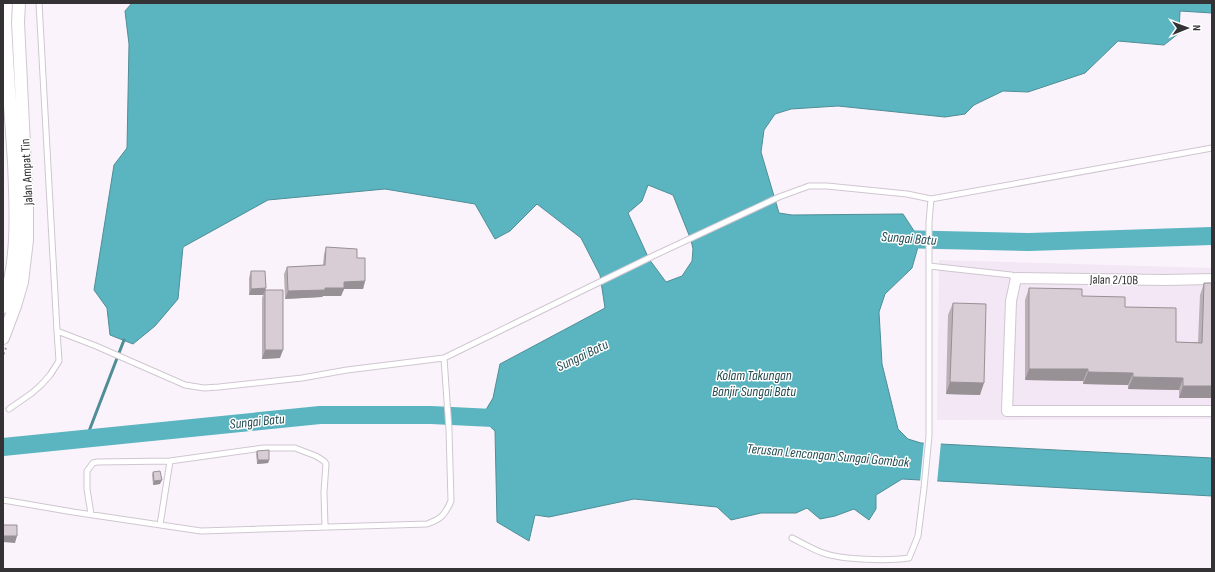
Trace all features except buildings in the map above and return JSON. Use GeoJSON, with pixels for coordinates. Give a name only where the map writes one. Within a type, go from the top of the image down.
{"type":"FeatureCollection","features":[{"type":"Feature","properties":{"kind":"street","name":"Jalan Ampat Tin"},"geometry":{"type":"LineString","coordinates":[[3,338],[16,239],[16,206],[5,29],[6,3]]}},
{"type":"Feature","properties":{"kind":"street","name":"Jalan Ampat Tin"},"geometry":{"type":"LineString","coordinates":[[7,306],[22,282],[27,240],[27,207],[18,22],[19,3]]}},
{"type":"Feature","properties":{"kind":"street","name":"Jalan 2/10B"},"geometry":{"type":"LineString","coordinates":[[1016,278],[1164,280],[1212,279]]}},
{"type":"Feature","properties":{"kind":"street"},"geometry":{"type":"LineString","coordinates":[[1016,278],[1011,301],[1007,411],[1212,411]]}},
{"type":"Feature","properties":{"kind":"lane"},"geometry":{"type":"LineString","coordinates":[[9,408],[32,393],[41,385],[59,361],[40,3]]}},
{"type":"Feature","properties":{"kind":"lane"},"geometry":{"type":"LineString","coordinates":[[57,331],[185,384],[196,387],[211,387],[302,378],[355,369],[444,358],[653,256],[801,188],[816,186],[907,194],[931,199],[1212,148]]}},
{"type":"Feature","properties":{"kind":"lane"},"geometry":{"type":"LineString","coordinates":[[792,538],[824,553],[847,558],[895,560],[908,558],[918,536],[929,436],[929,222],[931,199]]}},
{"type":"Feature","properties":{"kind":"lane"},"geometry":{"type":"LineString","coordinates":[[929,266],[1011,275],[1016,278]]}},
{"type":"Feature","properties":{"kind":"lane"},"geometry":{"type":"LineString","coordinates":[[3,500],[201,531],[427,524],[436,521],[443,516],[451,501],[449,430],[444,358]]}},
{"type":"Feature","properties":{"kind":"lane"},"geometry":{"type":"LineString","coordinates":[[91,514],[87,490],[87,471],[93,463],[170,461],[262,448],[295,448],[316,456],[326,464],[324,492],[325,527]]}},
{"type":"Feature","properties":{"kind":"lane"},"geometry":{"type":"LineString","coordinates":[[160,525],[170,461]]}},
{"type":"Feature","properties":{"kind":"shaded area"},"geometry":{"type":"Polygon","coordinates":[[[939,260],[1212,268],[1212,419],[937,420],[939,260]]]}},
{"type":"Feature","properties":{"kind":"water","name":"Kolam Takungan Banjir Sungai Batu"},"geometry":{"type":"Polygon","coordinates":[[[132,3],[1212,3],[1212,13],[1180,11],[1179,33],[1164,45],[1118,41],[1085,73],[1028,92],[1003,91],[974,105],[965,114],[945,117],[838,106],[791,109],[775,114],[764,130],[761,152],[779,213],[792,215],[903,214],[920,240],[912,268],[885,294],[879,312],[882,364],[898,429],[908,439],[921,443],[1212,458],[1212,496],[902,479],[876,495],[876,509],[869,520],[854,509],[835,516],[820,519],[807,508],[796,513],[761,513],[731,520],[717,507],[634,499],[549,517],[535,515],[529,541],[497,522],[495,431],[481,418],[493,398],[500,364],[605,308],[600,275],[581,238],[537,204],[510,231],[495,239],[475,204],[385,189],[268,200],[183,247],[178,299],[155,326],[133,344],[110,335],[107,308],[94,290],[114,165],[127,148],[129,44],[125,11],[132,3]],[[648,185],[642,201],[628,213],[649,259],[666,282],[682,276],[692,261],[693,249],[691,240],[673,195],[648,185]]]}},
{"type":"Feature","properties":{"kind":"pier"},"geometry":{"type":"Polygon","coordinates":[[[924,441],[941,442],[937,483],[920,482],[924,441]]]}},
{"type":"Feature","properties":{"kind":"waterway","name":"Sungai Batu"},"geometry":{"type":"LineString","coordinates":[[895,239],[1029,242],[1212,236]]}},
{"type":"Feature","properties":{"kind":"waterway"},"geometry":{"type":"LineString","coordinates":[[86,439],[124,340]]}},
{"type":"Feature","properties":{"kind":"waterway","name":"Sungai Batu"},"geometry":{"type":"LineString","coordinates":[[3,447],[320,415],[431,415],[493,418],[500,409]]}},
{"type":"Feature","properties":{"kind":"water label","name":"Terusan Lencongan Sungai Gombak"},"geometry":{"type":"Point","coordinates":[828,455]}}]}
